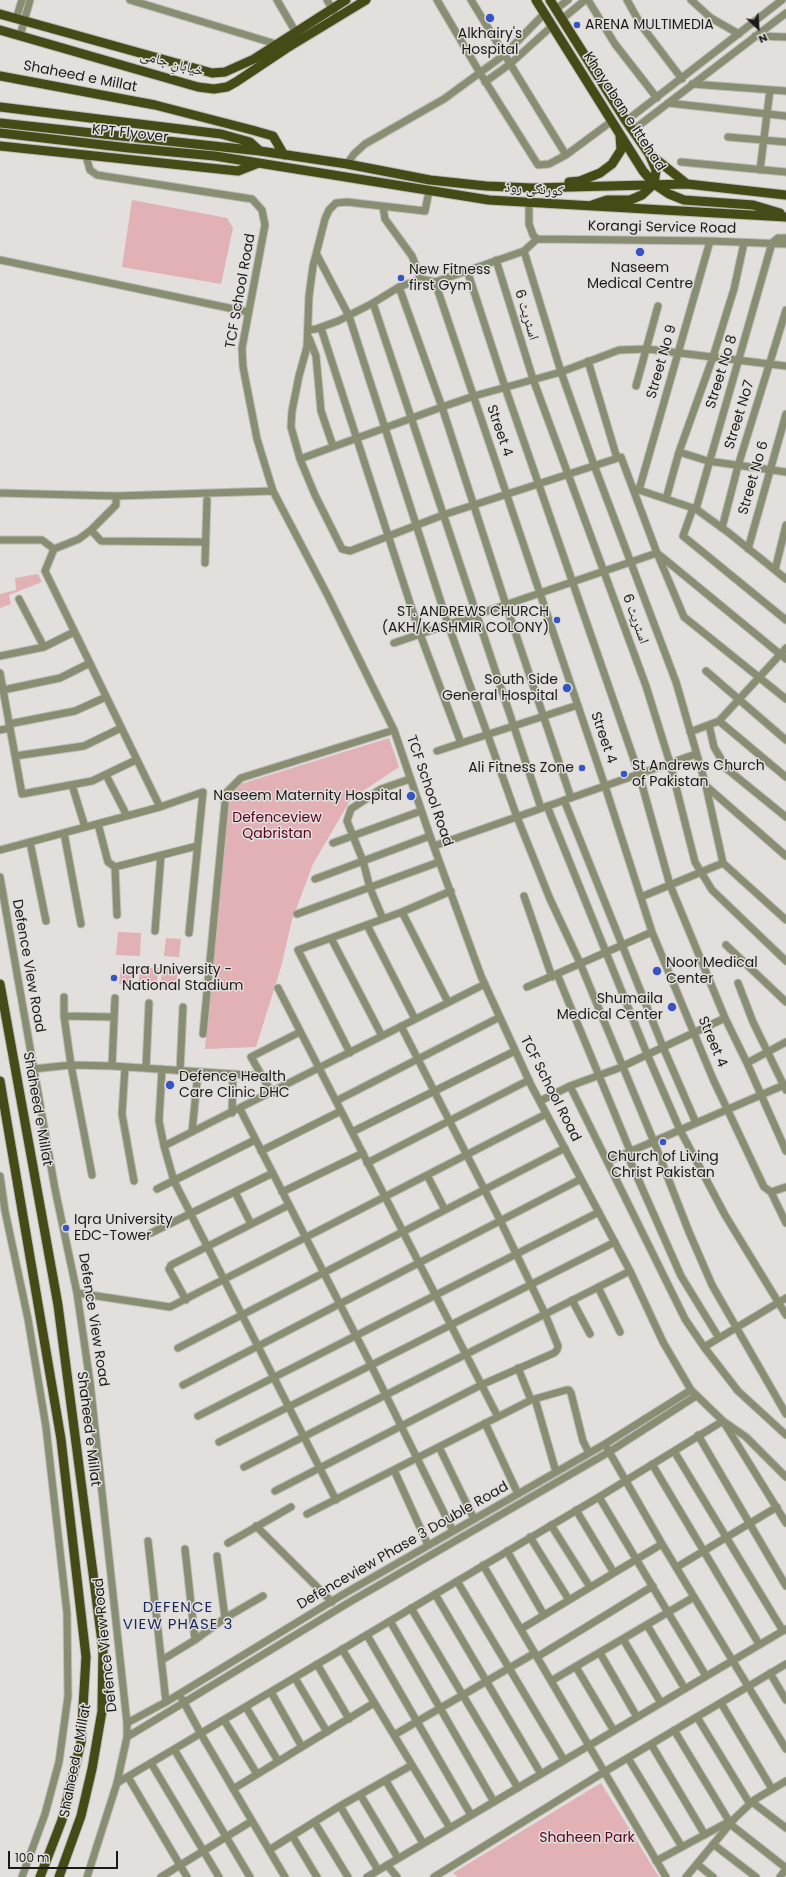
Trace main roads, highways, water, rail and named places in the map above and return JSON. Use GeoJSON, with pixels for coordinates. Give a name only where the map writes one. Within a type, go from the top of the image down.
{"type":"FeatureCollection","features":[{"type":"Feature","properties":{"kind":"main road","name":"خیابانِ جامی"},"geometry":{"type":"LineString","coordinates":[[0,30],[198,87],[214,89],[236,82],[330,10],[346,0]]}},
{"type":"Feature","properties":{"kind":"main road","name":"خیابانِ جامی"},"geometry":{"type":"LineString","coordinates":[[0,14],[212,73],[226,72],[238,67],[276,44],[335,19],[366,0]]}},
{"type":"Feature","properties":{"kind":"main road","name":"Khayaban e Ittehad"},"geometry":{"type":"LineString","coordinates":[[536,0],[643,170],[654,184],[669,194],[684,200],[753,205],[786,216]]}},
{"type":"Feature","properties":{"kind":"main road","name":"Khayaban e Ittehad"},"geometry":{"type":"LineString","coordinates":[[550,0],[626,122],[649,154]]}},
{"type":"Feature","properties":{"kind":"main road","name":"Shaheed e Millat"},"geometry":{"type":"LineString","coordinates":[[0,76],[155,105],[274,136],[286,155]]}},
{"type":"Feature","properties":{"kind":"main road"},"geometry":{"type":"LineString","coordinates":[[0,107],[221,134],[250,142],[260,151]]}},
{"type":"Feature","properties":{"kind":"main road","name":"KPT Flyover"},"geometry":{"type":"LineString","coordinates":[[0,123],[286,155]]}},
{"type":"Feature","properties":{"kind":"main road"},"geometry":{"type":"LineString","coordinates":[[532,188],[580,181],[604,170],[615,161],[621,150],[622,141],[620,132]]}},
{"type":"Feature","properties":{"kind":"main road","name":"KPT Flyover"},"geometry":{"type":"LineString","coordinates":[[0,133],[215,156],[256,164],[283,167]]}},
{"type":"Feature","properties":{"kind":"main road"},"geometry":{"type":"LineString","coordinates":[[0,146],[238,171],[256,164]]}},
{"type":"Feature","properties":{"kind":"main road"},"geometry":{"type":"LineString","coordinates":[[585,207],[607,200],[634,199],[646,193],[654,184],[656,178],[654,164],[649,154]]}},
{"type":"Feature","properties":{"kind":"main road"},"geometry":{"type":"LineString","coordinates":[[649,154],[687,184]]}},
{"type":"Feature","properties":{"kind":"main road","name":"کورنگی روڈ"},"geometry":{"type":"LineString","coordinates":[[286,155],[430,180],[532,188],[687,184],[786,195]]}},
{"type":"Feature","properties":{"kind":"main road"},"geometry":{"type":"LineString","coordinates":[[643,170],[651,172],[654,168],[654,164]]}},
{"type":"Feature","properties":{"kind":"main road","name":"کورنگی روڈ"},"geometry":{"type":"LineString","coordinates":[[283,167],[429,191],[529,204],[786,216]]}},
{"type":"Feature","properties":{"kind":"main road","name":"Shaheed e Millat"},"geometry":{"type":"LineString","coordinates":[[0,984],[58,1305],[103,1650],[102,1711],[92,1769],[81,1816],[59,1877]]}},
{"type":"Feature","properties":{"kind":"main road","name":"Shaheed e Millat"},"geometry":{"type":"LineString","coordinates":[[0,1081],[62,1439],[86,1657],[81,1742],[62,1820],[40,1877]]}},
{"type":"Feature","properties":{"kind":"place","name":"Alkhairy's Hospital"},"geometry":{"type":"Point","coordinates":[490,18]}},
{"type":"Feature","properties":{"kind":"place","name":"ARENA MULTIMEDIA"},"geometry":{"type":"Point","coordinates":[577,25]}},
{"type":"Feature","properties":{"kind":"place","name":"Naseem Medical Centre"},"geometry":{"type":"Point","coordinates":[640,252]}},
{"type":"Feature","properties":{"kind":"place","name":"New Fitness first Gym"},"geometry":{"type":"Point","coordinates":[401,278]}},
{"type":"Feature","properties":{"kind":"place","name":"ST. ANDREWS CHURCH (AKH/KASHMIR COLONY)"},"geometry":{"type":"Point","coordinates":[557,620]}},
{"type":"Feature","properties":{"kind":"place","name":"South Side General Hospital"},"geometry":{"type":"Point","coordinates":[567,688]}},
{"type":"Feature","properties":{"kind":"place","name":"Ali Fitness Zone"},"geometry":{"type":"Point","coordinates":[582,768]}},
{"type":"Feature","properties":{"kind":"place","name":"St Andrews Church of Pakistan"},"geometry":{"type":"Point","coordinates":[624,774]}},
{"type":"Feature","properties":{"kind":"place","name":"Naseem Maternity Hospital"},"geometry":{"type":"Point","coordinates":[411,796]}},
{"type":"Feature","properties":{"kind":"place","name":"Noor Medical Center"},"geometry":{"type":"Point","coordinates":[657,971]}},
{"type":"Feature","properties":{"kind":"place","name":"Iqra University - National Stadium"},"geometry":{"type":"Point","coordinates":[114,978]}},
{"type":"Feature","properties":{"kind":"place","name":"Shumaila Medical Center"},"geometry":{"type":"Point","coordinates":[672,1007]}},
{"type":"Feature","properties":{"kind":"place","name":"Defence Health Care Clinic DHC"},"geometry":{"type":"Point","coordinates":[170,1085]}},
{"type":"Feature","properties":{"kind":"place","name":"Church of Living Christ Pakistan"},"geometry":{"type":"Point","coordinates":[663,1142]}},
{"type":"Feature","properties":{"kind":"place","name":"Iqra University EDC-Tower"},"geometry":{"type":"Point","coordinates":[66,1228]}},
{"type":"Feature","properties":{"kind":"district","name":"DEFENCE VIEW PHASE 3"},"geometry":{"type":"Point","coordinates":[178,1616]}},
{"type":"Feature","properties":{"kind":"park label","name":"Defenceview Qabristan"},"geometry":{"type":"Point","coordinates":[277,826]}},
{"type":"Feature","properties":{"kind":"park label","name":"Shaheen Park"},"geometry":{"type":"Point","coordinates":[587,1838]}}]}
